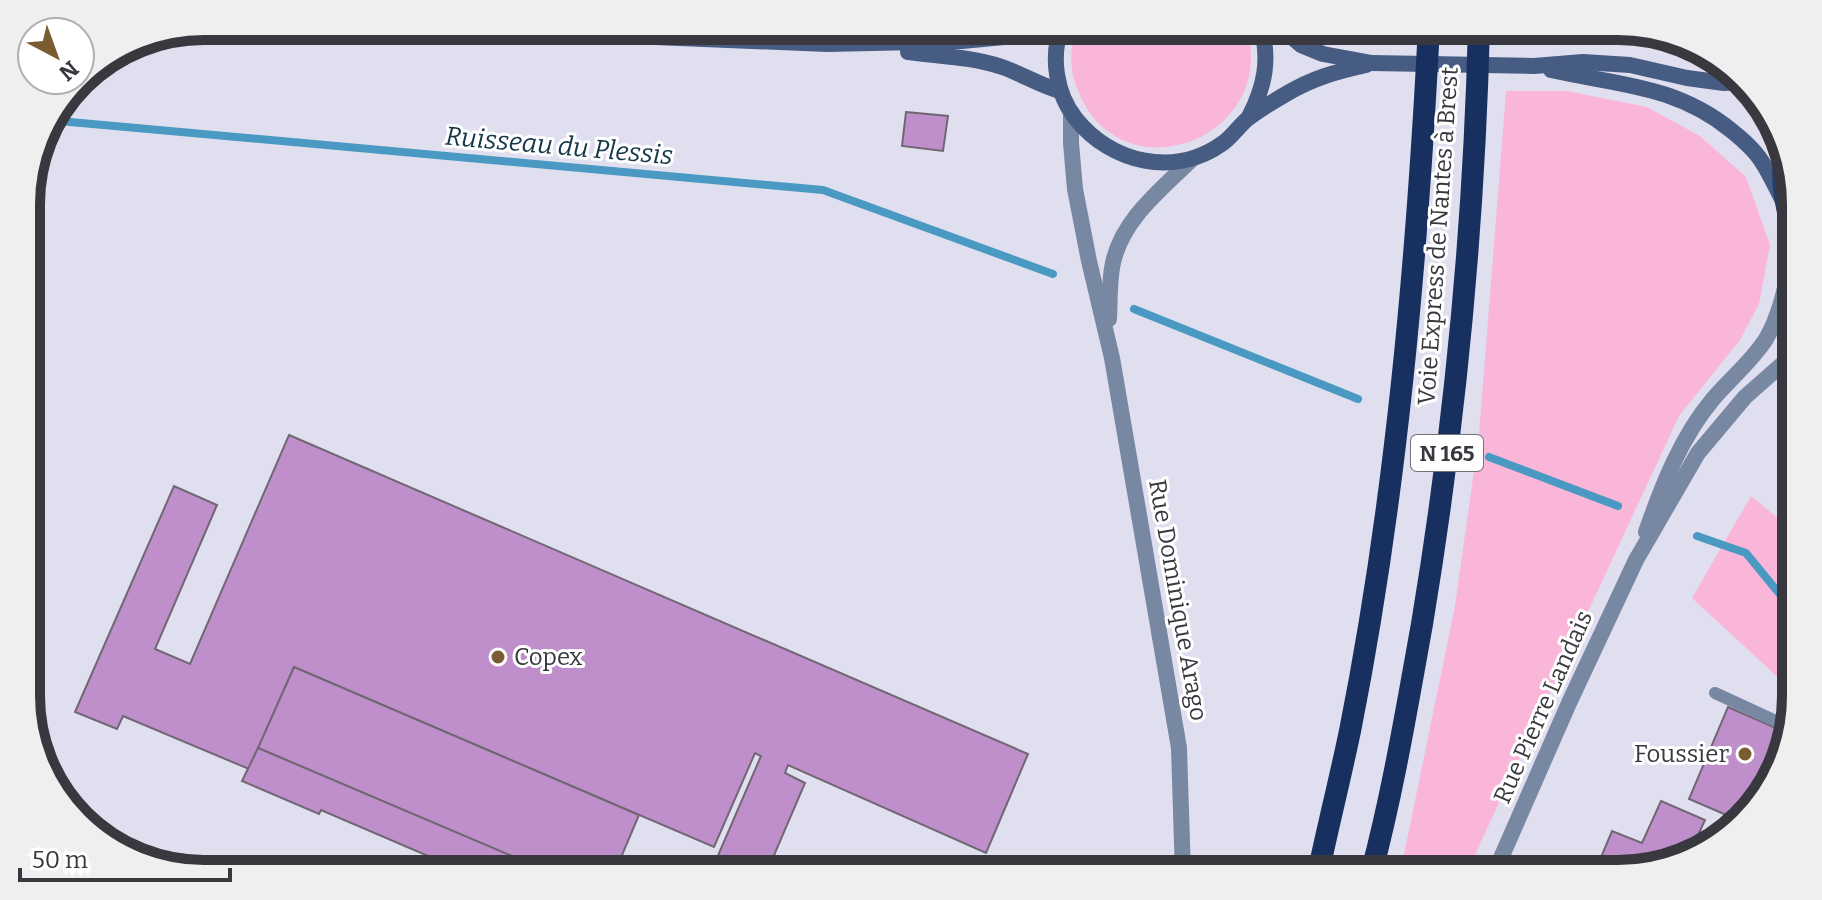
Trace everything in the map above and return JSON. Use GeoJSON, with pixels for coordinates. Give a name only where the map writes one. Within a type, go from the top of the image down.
{"type":"FeatureCollection","features":[{"type":"Feature","properties":{"kind":"highway","name":"Voie Express de Nantes à Brest"},"geometry":{"type":"LineString","coordinates":[[1321,860],[1350,731],[1390,477],[1422,160],[1428,40]]}},
{"type":"Feature","properties":{"kind":"highway","name":"Voie Express de Nantes à Brest"},"geometry":{"type":"LineString","coordinates":[[1374,860],[1410,695],[1442,500],[1468,249],[1479,40]]}},
{"type":"Feature","properties":{"kind":"main road"},"geometry":{"type":"LineString","coordinates":[[729,40],[827,44],[972,40]]}},
{"type":"Feature","properties":{"kind":"main road"},"geometry":{"type":"LineString","coordinates":[[1059,40],[1056,58],[1060,91],[1088,134],[1111,151],[1124,156],[1164,163],[1192,159],[1223,143],[1248,118],[1319,76],[1372,63]]}},
{"type":"Feature","properties":{"kind":"main road"},"geometry":{"type":"LineString","coordinates":[[1248,118],[1260,95],[1266,70],[1265,40]]}},
{"type":"Feature","properties":{"kind":"main road"},"geometry":{"type":"LineString","coordinates":[[1295,40],[1323,54],[1372,63],[1534,66],[1583,62],[1630,65],[1687,78],[1728,83]]}},
{"type":"Feature","properties":{"kind":"main road"},"geometry":{"type":"LineString","coordinates":[[827,44],[975,60],[1003,67],[1060,91]]}},
{"type":"Feature","properties":{"kind":"main road"},"geometry":{"type":"LineString","coordinates":[[1534,66],[1580,77],[1626,83],[1684,100],[1718,119],[1743,140],[1762,161],[1782,200]]}},
{"type":"Feature","properties":{"kind":"street","name":"Rue Dominique Arago"},"geometry":{"type":"LineString","coordinates":[[1071,112],[1075,189],[1108,337],[1179,748],[1183,860]]}},
{"type":"Feature","properties":{"kind":"street","name":"Rue Dominique Arago"},"geometry":{"type":"LineString","coordinates":[[1108,337],[1112,264],[1123,234],[1146,205],[1192,159]]}},
{"type":"Feature","properties":{"kind":"street","name":"Rue Pierre Landais"},"geometry":{"type":"LineString","coordinates":[[1636,560],[1663,483],[1690,434],[1711,401],[1766,339],[1782,296]]}},
{"type":"Feature","properties":{"kind":"street","name":"Rue Pierre Landais"},"geometry":{"type":"LineString","coordinates":[[1500,860],[1583,671],[1636,560],[1698,453],[1745,397],[1782,364]]}},
{"type":"Feature","properties":{"kind":"lane"},"geometry":{"type":"LineString","coordinates":[[1715,693],[1780,723]]}},
{"type":"Feature","properties":{"kind":"shaded area"},"geometry":{"type":"Polygon","coordinates":[[[1248,40],[1251,65],[1241,99],[1220,124],[1192,141],[1160,147],[1128,142],[1099,124],[1078,91],[1071,59],[1073,42],[1248,40]]]}},
{"type":"Feature","properties":{"kind":"shaded area"},"geometry":{"type":"Polygon","coordinates":[[[1506,91],[1567,91],[1647,107],[1700,136],[1746,177],[1770,245],[1759,304],[1740,340],[1679,416],[1473,860],[1403,860],[1455,606],[1479,435],[1506,91]]]}},
{"type":"Feature","properties":{"kind":"shaded area"},"geometry":{"type":"Polygon","coordinates":[[[1751,496],[1782,521],[1782,681],[1692,598],[1751,496]]]}},
{"type":"Feature","properties":{"kind":"building"},"geometry":{"type":"Polygon","coordinates":[[[906,112],[948,116],[943,151],[902,146],[906,112]]]}},
{"type":"Feature","properties":{"kind":"building","name":"Copex"},"geometry":{"type":"Polygon","coordinates":[[[289,435],[1028,754],[986,853],[788,765],[785,773],[805,783],[772,860],[716,860],[761,756],[755,753],[714,847],[294,667],[249,769],[123,716],[117,729],[75,712],[174,486],[217,505],[155,649],[190,664],[289,435]]]}},
{"type":"Feature","properties":{"kind":"building"},"geometry":{"type":"Polygon","coordinates":[[[294,667],[639,815],[620,860],[521,860],[258,748],[294,667]]]}},
{"type":"Feature","properties":{"kind":"building","name":"Foussier"},"geometry":{"type":"Polygon","coordinates":[[[1728,707],[1779,729],[1765,769],[1729,816],[1689,799],[1728,707]]]}},
{"type":"Feature","properties":{"kind":"building"},"geometry":{"type":"Polygon","coordinates":[[[258,748],[521,860],[437,860],[321,810],[319,814],[242,781],[258,748]]]}},
{"type":"Feature","properties":{"kind":"building"},"geometry":{"type":"Polygon","coordinates":[[[1661,801],[1705,820],[1696,840],[1671,851],[1629,860],[1600,860],[1612,831],[1642,843],[1661,801]]]}},
{"type":"Feature","properties":{"kind":"waterway","name":"Ruisseau du Plessis"},"geometry":{"type":"LineString","coordinates":[[62,121],[823,190],[1053,274]]}},
{"type":"Feature","properties":{"kind":"waterway","name":"Ruisseau du Plessis"},"geometry":{"type":"LineString","coordinates":[[1134,309],[1358,399]]}},
{"type":"Feature","properties":{"kind":"waterway","name":"Ruisseau du Plessis"},"geometry":{"type":"LineString","coordinates":[[1489,457],[1618,506]]}},
{"type":"Feature","properties":{"kind":"waterway","name":"Ruisseau du Plessis"},"geometry":{"type":"LineString","coordinates":[[1697,536],[1746,553],[1782,597]]}},
{"type":"Feature","properties":{"kind":"place","name":"Copex"},"geometry":{"type":"Point","coordinates":[498,657]}},
{"type":"Feature","properties":{"kind":"place","name":"Foussier"},"geometry":{"type":"Point","coordinates":[1745,754]}}]}
